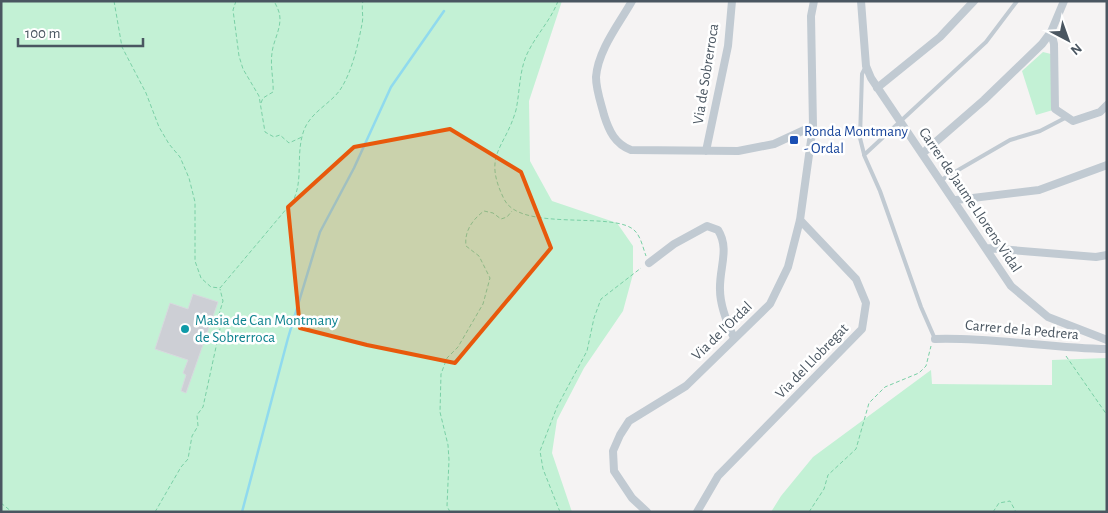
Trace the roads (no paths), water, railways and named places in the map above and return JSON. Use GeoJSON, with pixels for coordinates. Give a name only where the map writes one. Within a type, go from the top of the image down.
{"type":"FeatureCollection","features":[{"type":"Feature","properties":{"kind":"street"},"geometry":{"type":"LineString","coordinates":[[632,1],[613,33],[597,69],[598,94],[611,134],[620,144],[631,150],[738,151],[760,148],[812,126]]}},
{"type":"Feature","properties":{"kind":"street","name":"Via de Sobrerroca"},"geometry":{"type":"LineString","coordinates":[[706,151],[728,46],[732,1]]}},
{"type":"Feature","properties":{"kind":"street","name":"Via de l'Ordal"},"geometry":{"type":"LineString","coordinates":[[647,512],[632,498],[614,471],[613,451],[620,435],[629,421],[686,386],[770,304],[788,267],[800,220],[812,126],[811,16],[814,1]]}},
{"type":"Feature","properties":{"kind":"street","name":"Carrer de Jaume Llorens Vidal"},"geometry":{"type":"LineString","coordinates":[[861,1],[866,66],[877,88],[956,200],[1011,286],[1048,317],[1107,340]]}},
{"type":"Feature","properties":{"kind":"street"},"geometry":{"type":"LineString","coordinates":[[877,88],[940,37],[974,1]]}},
{"type":"Feature","properties":{"kind":"street"},"geometry":{"type":"LineString","coordinates":[[923,153],[984,100],[1042,44],[1051,32],[1064,1]]}},
{"type":"Feature","properties":{"kind":"street"},"geometry":{"type":"LineString","coordinates":[[1051,32],[1054,44],[1056,109],[1073,121],[1100,112],[1107,106]]}},
{"type":"Feature","properties":{"kind":"street"},"geometry":{"type":"LineString","coordinates":[[956,200],[1039,190],[1107,165]]}},
{"type":"Feature","properties":{"kind":"street","name":"Via del Llobregat"},"geometry":{"type":"LineString","coordinates":[[697,512],[718,476],[862,329],[866,303],[856,279],[800,220]]}},
{"type":"Feature","properties":{"kind":"street"},"geometry":{"type":"LineString","coordinates":[[649,263],[674,244],[707,226],[718,230],[725,240],[719,291],[726,323],[734,338]]}},
{"type":"Feature","properties":{"kind":"street"},"geometry":{"type":"LineString","coordinates":[[987,248],[1096,257],[1107,256]]}},
{"type":"Feature","properties":{"kind":"street","name":"Carrer de la Pedrera"},"geometry":{"type":"LineString","coordinates":[[936,339],[961,338],[1060,347],[1107,349]]}},
{"type":"Feature","properties":{"kind":"lane"},"geometry":{"type":"LineString","coordinates":[[864,154],[986,42],[1017,1]]}},
{"type":"Feature","properties":{"kind":"lane"},"geometry":{"type":"LineString","coordinates":[[866,66],[862,74],[860,138],[864,154],[880,191],[921,307],[936,339]]}},
{"type":"Feature","properties":{"kind":"lane"},"geometry":{"type":"LineString","coordinates":[[941,180],[1010,140],[1040,131],[1067,117]]}},
{"type":"Feature","properties":{"kind":"waterway"},"geometry":{"type":"LineString","coordinates":[[242,512],[288,338],[320,232],[354,168],[391,87],[444,11]]}},
{"type":"Feature","properties":{"kind":"place","name":"Ronda Montmany - Ordal"},"geometry":{"type":"Point","coordinates":[794,140]}},
{"type":"Feature","properties":{"kind":"place","name":"Masia de Can Montmany de Sobrerroca"},"geometry":{"type":"Point","coordinates":[185,329]}}]}
